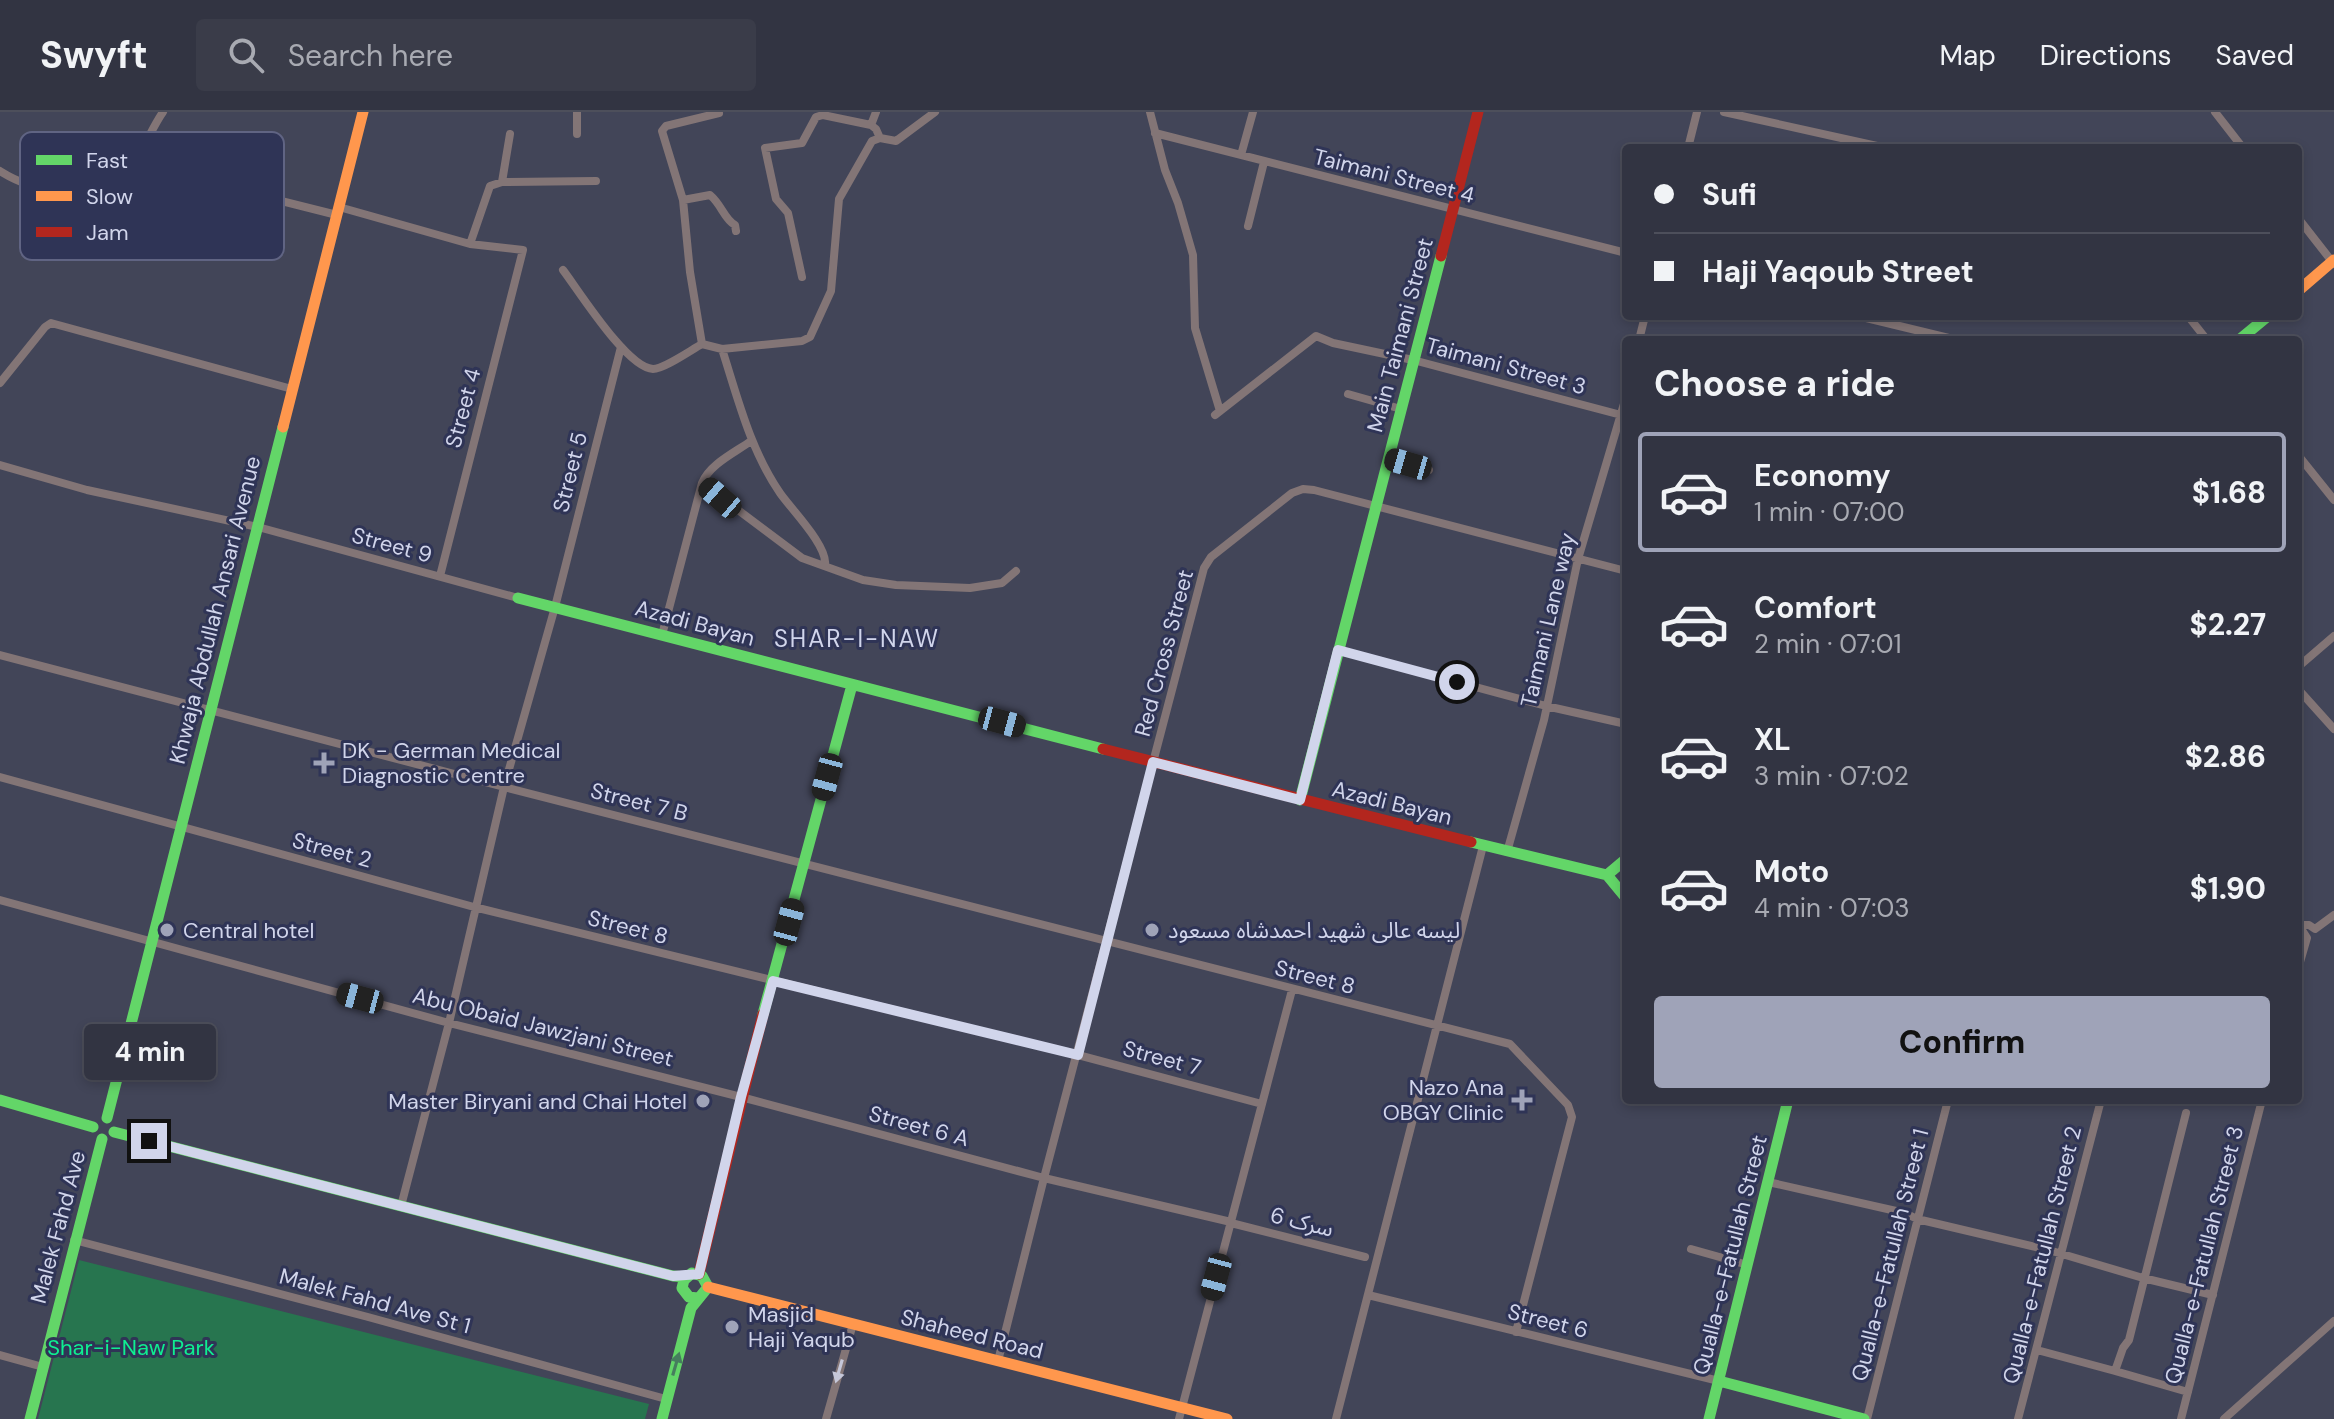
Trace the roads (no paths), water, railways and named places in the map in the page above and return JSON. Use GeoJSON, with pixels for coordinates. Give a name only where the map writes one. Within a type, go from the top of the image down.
{"type":"FeatureCollection","features":[{"type":"Feature","properties":{"kind":"main road","name":"Khwaja Abdullah Ansari Avenue"},"geometry":{"type":"LineString","coordinates":[[107,1118],[363,112]]}},
{"type":"Feature","properties":{"kind":"main road","name":"Main Taimani Street"},"geometry":{"type":"LineString","coordinates":[[1300,800],[1478,112]]}},
{"type":"Feature","properties":{"kind":"main road"},"geometry":{"type":"LineString","coordinates":[[2302,288],[2333,262]]}},
{"type":"Feature","properties":{"kind":"main road"},"geometry":{"type":"LineString","coordinates":[[2244,336],[2263,320]]}},
{"type":"Feature","properties":{"kind":"main road","name":"Azadi Bayan"},"geometry":{"type":"LineString","coordinates":[[518,598],[1300,800],[1607,875]]}},
{"type":"Feature","properties":{"kind":"main road"},"geometry":{"type":"LineString","coordinates":[[699,1274],[741,1097],[852,685]]}},
{"type":"Feature","properties":{"kind":"main road"},"geometry":{"type":"LineString","coordinates":[[1622,862],[1607,875],[1622,893]]}},
{"type":"Feature","properties":{"kind":"main road"},"geometry":{"type":"LineString","coordinates":[[0,1100],[93,1127]]}},
{"type":"Feature","properties":{"kind":"main road","name":"Qualla-e-Fatullah Street"},"geometry":{"type":"LineString","coordinates":[[1709,1419],[1787,1104]]}},
{"type":"Feature","properties":{"kind":"main road"},"geometry":{"type":"LineString","coordinates":[[107,1118],[113,1123],[114,1132],[102,1139],[94,1134],[93,1127],[97,1120],[107,1118]]}},
{"type":"Feature","properties":{"kind":"main road"},"geometry":{"type":"LineString","coordinates":[[114,1132],[680,1276],[699,1274],[708,1287],[691,1308],[662,1419]]}},
{"type":"Feature","properties":{"kind":"main road","name":"Malek Fahd Ave"},"geometry":{"type":"LineString","coordinates":[[30,1419],[102,1139]]}},
{"type":"Feature","properties":{"kind":"main road"},"geometry":{"type":"LineString","coordinates":[[680,1276],[684,1292],[689,1297],[697,1298]]}},
{"type":"Feature","properties":{"kind":"main road","name":"Shaheed Road"},"geometry":{"type":"LineString","coordinates":[[708,1287],[998,1361],[1180,1413],[1227,1419]]}},
{"type":"Feature","properties":{"kind":"main road"},"geometry":{"type":"LineString","coordinates":[[1719,1381],[1866,1419]]}},
{"type":"Feature","properties":{"kind":"street"},"geometry":{"type":"LineString","coordinates":[[151,132],[163,112]]}},
{"type":"Feature","properties":{"kind":"street"},"geometry":{"type":"LineString","coordinates":[[577,112],[577,134]]}},
{"type":"Feature","properties":{"kind":"street"},"geometry":{"type":"LineString","coordinates":[[871,125],[876,112]]}},
{"type":"Feature","properties":{"kind":"street"},"geometry":{"type":"LineString","coordinates":[[563,270],[631,359],[653,369],[702,344],[722,349],[802,341],[810,337],[831,291],[842,192],[853,179],[872,141],[880,138],[896,141],[935,112]]}},
{"type":"Feature","properties":{"kind":"street"},"geometry":{"type":"LineString","coordinates":[[1150,112],[1155,133]]}},
{"type":"Feature","properties":{"kind":"street"},"geometry":{"type":"LineString","coordinates":[[1241,155],[1253,112]]}},
{"type":"Feature","properties":{"kind":"street"},"geometry":{"type":"LineString","coordinates":[[1689,144],[1697,112]]}},
{"type":"Feature","properties":{"kind":"street"},"geometry":{"type":"LineString","coordinates":[[1724,112],[1868,144]]}},
{"type":"Feature","properties":{"kind":"street"},"geometry":{"type":"LineString","coordinates":[[2215,112],[2240,144]]}},
{"type":"Feature","properties":{"kind":"street"},"geometry":{"type":"LineString","coordinates":[[702,344],[690,272],[683,200],[662,128],[719,113]]}},
{"type":"Feature","properties":{"kind":"street"},"geometry":{"type":"LineString","coordinates":[[802,277],[788,213],[776,199],[765,148],[802,143],[816,117],[823,115],[871,125],[880,138]]}},
{"type":"Feature","properties":{"kind":"street","name":"Taimani Street 4"},"geometry":{"type":"LineString","coordinates":[[1155,133],[1622,252]]}},
{"type":"Feature","properties":{"kind":"street","name":"Taimani Street 3"},"geometry":{"type":"LineString","coordinates":[[1155,133],[1193,255],[1195,328],[1217,413],[1316,336],[1333,343],[1413,360],[1622,415]]}},
{"type":"Feature","properties":{"kind":"street"},"geometry":{"type":"LineString","coordinates":[[502,182],[510,134]]}},
{"type":"Feature","properties":{"kind":"street"},"geometry":{"type":"LineString","coordinates":[[1248,226],[1264,162]]}},
{"type":"Feature","properties":{"kind":"street"},"geometry":{"type":"LineString","coordinates":[[0,171],[20,181]]}},
{"type":"Feature","properties":{"kind":"street"},"geometry":{"type":"LineString","coordinates":[[284,199],[470,244],[490,186],[502,182],[596,181]]}},
{"type":"Feature","properties":{"kind":"street"},"geometry":{"type":"LineString","coordinates":[[683,200],[710,195],[722,206],[727,221],[735,225],[736,231]]}},
{"type":"Feature","properties":{"kind":"street"},"geometry":{"type":"LineString","coordinates":[[2302,223],[2333,262]]}},
{"type":"Feature","properties":{"kind":"street","name":"Street 4"},"geometry":{"type":"LineString","coordinates":[[440,576],[523,250],[470,244]]}},
{"type":"Feature","properties":{"kind":"street"},"geometry":{"type":"LineString","coordinates":[[1874,320],[1940,336]]}},
{"type":"Feature","properties":{"kind":"street"},"geometry":{"type":"LineString","coordinates":[[2191,320],[2204,336]]}},
{"type":"Feature","properties":{"kind":"street"},"geometry":{"type":"LineString","coordinates":[[1,380],[51,323],[292,389]]}},
{"type":"Feature","properties":{"kind":"street","name":"Street 5"},"geometry":{"type":"LineString","coordinates":[[401,1206],[449,1023],[504,787],[555,607],[621,347]]}},
{"type":"Feature","properties":{"kind":"street"},"geometry":{"type":"LineString","coordinates":[[722,349],[751,441],[778,490],[824,552],[825,565]]}},
{"type":"Feature","properties":{"kind":"street"},"geometry":{"type":"LineString","coordinates":[[1348,394],[1401,409]]}},
{"type":"Feature","properties":{"kind":"street","name":"Taimani Lane way"},"geometry":{"type":"LineString","coordinates":[[1507,852],[1546,706],[1578,559],[1622,422]]}},
{"type":"Feature","properties":{"kind":"street"},"geometry":{"type":"LineString","coordinates":[[662,635],[702,483],[714,467],[751,441]]}},
{"type":"Feature","properties":{"kind":"street"},"geometry":{"type":"LineString","coordinates":[[1388,459],[1429,470]]}},
{"type":"Feature","properties":{"kind":"street"},"geometry":{"type":"LineString","coordinates":[[2302,460],[2334,500]]}},
{"type":"Feature","properties":{"kind":"street","name":"Street 9"},"geometry":{"type":"LineString","coordinates":[[0,465],[87,490],[258,527],[518,598]]}},
{"type":"Feature","properties":{"kind":"street"},"geometry":{"type":"LineString","coordinates":[[702,483],[802,558],[863,580],[896,585],[970,588],[1002,583],[1016,571]]}},
{"type":"Feature","properties":{"kind":"street","name":"Red Cross Street"},"geometry":{"type":"LineString","coordinates":[[998,1361],[1204,568],[1211,557],[1292,493],[1303,489],[1622,570]]}},
{"type":"Feature","properties":{"kind":"street"},"geometry":{"type":"LineString","coordinates":[[2302,664],[2334,636]]}},
{"type":"Feature","properties":{"kind":"street"},"geometry":{"type":"LineString","coordinates":[[1338,650],[1622,723]]}},
{"type":"Feature","properties":{"kind":"street","name":"Street 7 B"},"geometry":{"type":"LineString","coordinates":[[0,655],[804,862]]}},
{"type":"Feature","properties":{"kind":"street"},"geometry":{"type":"LineString","coordinates":[[2302,693],[2334,729]]}},
{"type":"Feature","properties":{"kind":"street","name":"Street 2"},"geometry":{"type":"LineString","coordinates":[[0,777],[180,829],[474,907]]}},
{"type":"Feature","properties":{"kind":"street"},"geometry":{"type":"LineString","coordinates":[[1336,1419],[1483,846]]}},
{"type":"Feature","properties":{"kind":"street","name":"Street 8"},"geometry":{"type":"LineString","coordinates":[[804,862],[1510,1044],[1561,1096],[1572,1117],[1516,1332]]}},
{"type":"Feature","properties":{"kind":"street","name":"Abu Obaid Jawzjani Street"},"geometry":{"type":"LineString","coordinates":[[0,900],[449,1023],[741,1097]]}},
{"type":"Feature","properties":{"kind":"street","name":"Street 8"},"geometry":{"type":"LineString","coordinates":[[474,907],[773,981]]}},
{"type":"Feature","properties":{"kind":"street"},"geometry":{"type":"LineString","coordinates":[[2302,925],[2315,929],[2334,915]]}},
{"type":"Feature","properties":{"kind":"street"},"geometry":{"type":"LineString","coordinates":[[2302,930],[2307,938],[2302,955]]}},
{"type":"Feature","properties":{"kind":"street","name":"Street 7"},"geometry":{"type":"LineString","coordinates":[[773,981],[1078,1055],[1262,1104]]}},
{"type":"Feature","properties":{"kind":"street"},"geometry":{"type":"LineString","coordinates":[[1180,1413],[1292,990]]}},
{"type":"Feature","properties":{"kind":"street","name":"Street 6 A"},"geometry":{"type":"LineString","coordinates":[[741,1097],[1088,1188]]}},
{"type":"Feature","properties":{"kind":"street","name":"Qualla-e-Fatullah Street 1"},"geometry":{"type":"LineString","coordinates":[[1866,1419],[1947,1104]]}},
{"type":"Feature","properties":{"kind":"street","name":"Qualla-e-Fatullah Street 2"},"geometry":{"type":"LineString","coordinates":[[2018,1419],[2100,1104]]}},
{"type":"Feature","properties":{"kind":"street","name":"Qualla-e-Fatullah Street 3"},"geometry":{"type":"LineString","coordinates":[[2181,1419],[2261,1104]]}},
{"type":"Feature","properties":{"kind":"street"},"geometry":{"type":"LineString","coordinates":[[2115,1371],[2129,1340],[2186,1113]]}},
{"type":"Feature","properties":{"kind":"street"},"geometry":{"type":"LineString","coordinates":[[1768,1182],[1905,1213],[1917,1219],[2052,1251],[2061,1256],[2213,1295]]}},
{"type":"Feature","properties":{"kind":"street","name":"سرک 6"},"geometry":{"type":"LineString","coordinates":[[1088,1188],[1365,1257]]}},
{"type":"Feature","properties":{"kind":"street","name":"Malek Fahd Ave St 1"},"geometry":{"type":"LineString","coordinates":[[74,1240],[666,1399]]}},
{"type":"Feature","properties":{"kind":"street"},"geometry":{"type":"LineString","coordinates":[[1691,1249],[1748,1265]]}},
{"type":"Feature","properties":{"kind":"street","name":"Street 6"},"geometry":{"type":"LineString","coordinates":[[1368,1295],[1719,1381]]}},
{"type":"Feature","properties":{"kind":"street"},"geometry":{"type":"LineString","coordinates":[[2224,1419],[2334,1321]]}},
{"type":"Feature","properties":{"kind":"street"},"geometry":{"type":"LineString","coordinates":[[826,1419],[853,1324]]}},
{"type":"Feature","properties":{"kind":"street"},"geometry":{"type":"LineString","coordinates":[[2037,1350],[2188,1392]]}},
{"type":"Feature","properties":{"kind":"street"},"geometry":{"type":"LineString","coordinates":[[0,1355],[43,1367]]}},
{"type":"Feature","properties":{"kind":"place","name":"DK - German Medical Diagnostic Centre"},"geometry":{"type":"Point","coordinates":[324,763]}},
{"type":"Feature","properties":{"kind":"place","name":"Central hotel"},"geometry":{"type":"Point","coordinates":[167,930]}},
{"type":"Feature","properties":{"kind":"place","name":"لیسه عالی شهید احمدشاه مسعود"},"geometry":{"type":"Point","coordinates":[1152,930]}},
{"type":"Feature","properties":{"kind":"place","name":"Nazo Ana OBGY Clinic"},"geometry":{"type":"Point","coordinates":[1522,1100]}},
{"type":"Feature","properties":{"kind":"place","name":"Master Biryani and Chai Hotel"},"geometry":{"type":"Point","coordinates":[703,1101]}},
{"type":"Feature","properties":{"kind":"place","name":"Masjid Haji Yaqub"},"geometry":{"type":"Point","coordinates":[732,1327]}},
{"type":"Feature","properties":{"kind":"district","name":"SHAR-I-NAW"},"geometry":{"type":"Point","coordinates":[857,638]}},
{"type":"Feature","properties":{"kind":"park label","name":"Shar-i-Naw Park"},"geometry":{"type":"Point","coordinates":[131,1347]}}]}
